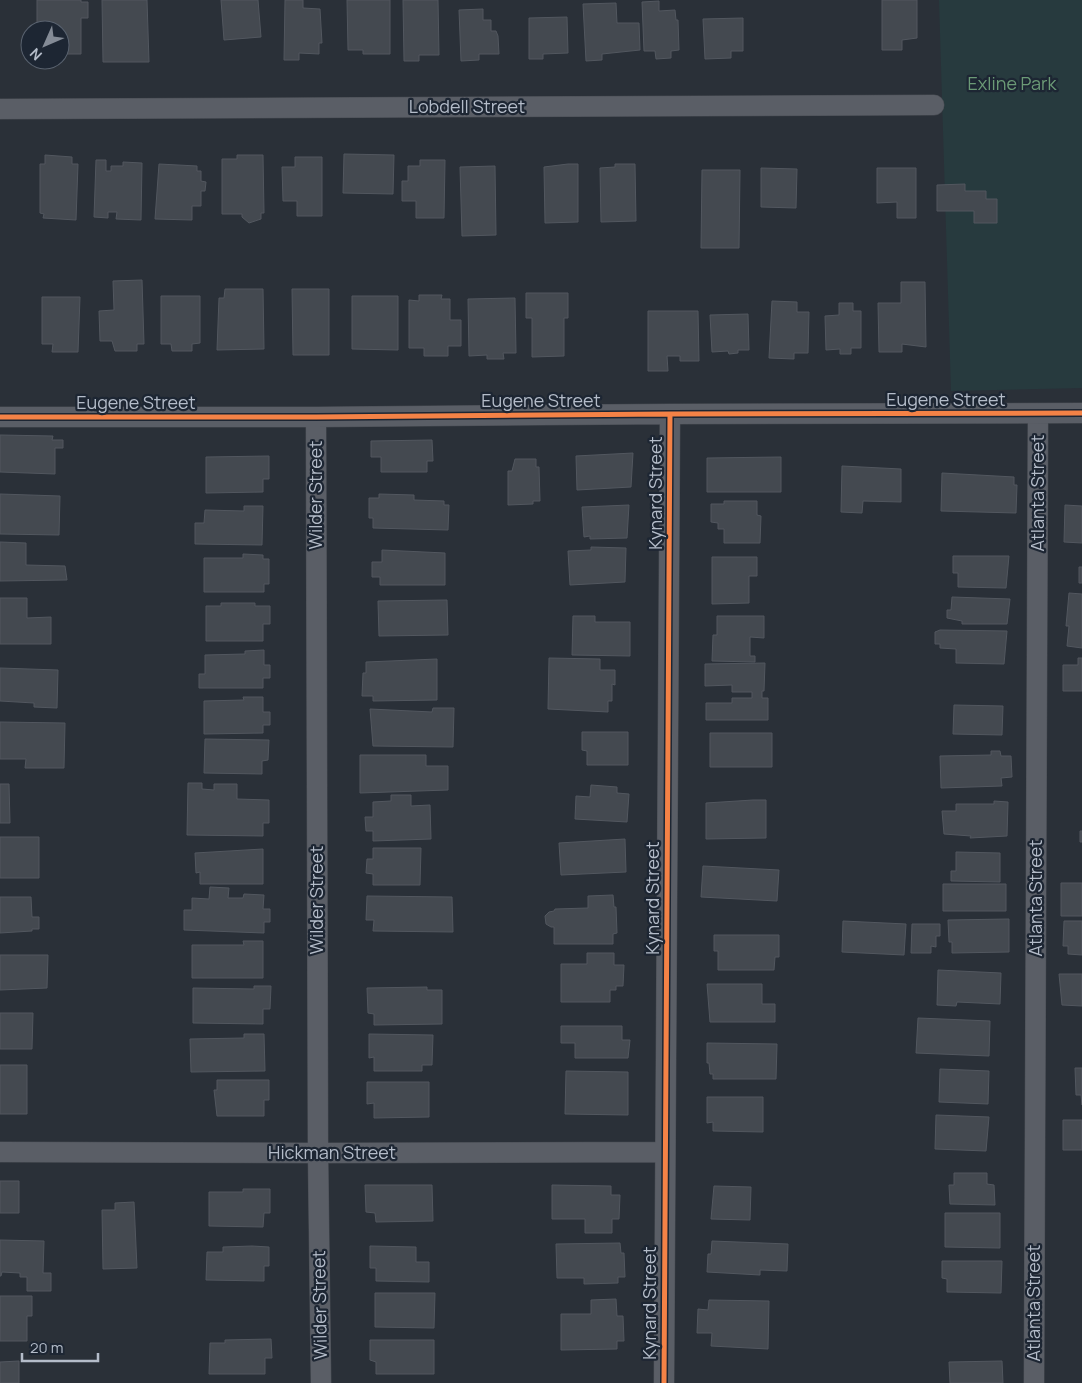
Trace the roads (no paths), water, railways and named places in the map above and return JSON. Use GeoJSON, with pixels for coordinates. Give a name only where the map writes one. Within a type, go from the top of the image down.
{"type":"FeatureCollection","features":[{"type":"Feature","properties":{"kind":"street","name":"Lobdell Street"},"geometry":{"type":"LineString","coordinates":[[0,109],[934,105]]}},
{"type":"Feature","properties":{"kind":"street","name":"Eugene Street"},"geometry":{"type":"LineString","coordinates":[[0,417],[1082,413]]}},
{"type":"Feature","properties":{"kind":"street","name":"Kynard Street"},"geometry":{"type":"LineString","coordinates":[[664,1383],[670,414]]}},
{"type":"Feature","properties":{"kind":"street","name":"Atlanta Street"},"geometry":{"type":"LineString","coordinates":[[1034,1383],[1038,414]]}},
{"type":"Feature","properties":{"kind":"street","name":"Wilder Street"},"geometry":{"type":"LineString","coordinates":[[316,417],[318,1153],[321,1383]]}},
{"type":"Feature","properties":{"kind":"street","name":"Hickman Street"},"geometry":{"type":"LineString","coordinates":[[0,1152],[665,1152]]}},
{"type":"Feature","properties":{"kind":"park label","name":"Exline Park"},"geometry":{"type":"Point","coordinates":[1012,84]}}]}
